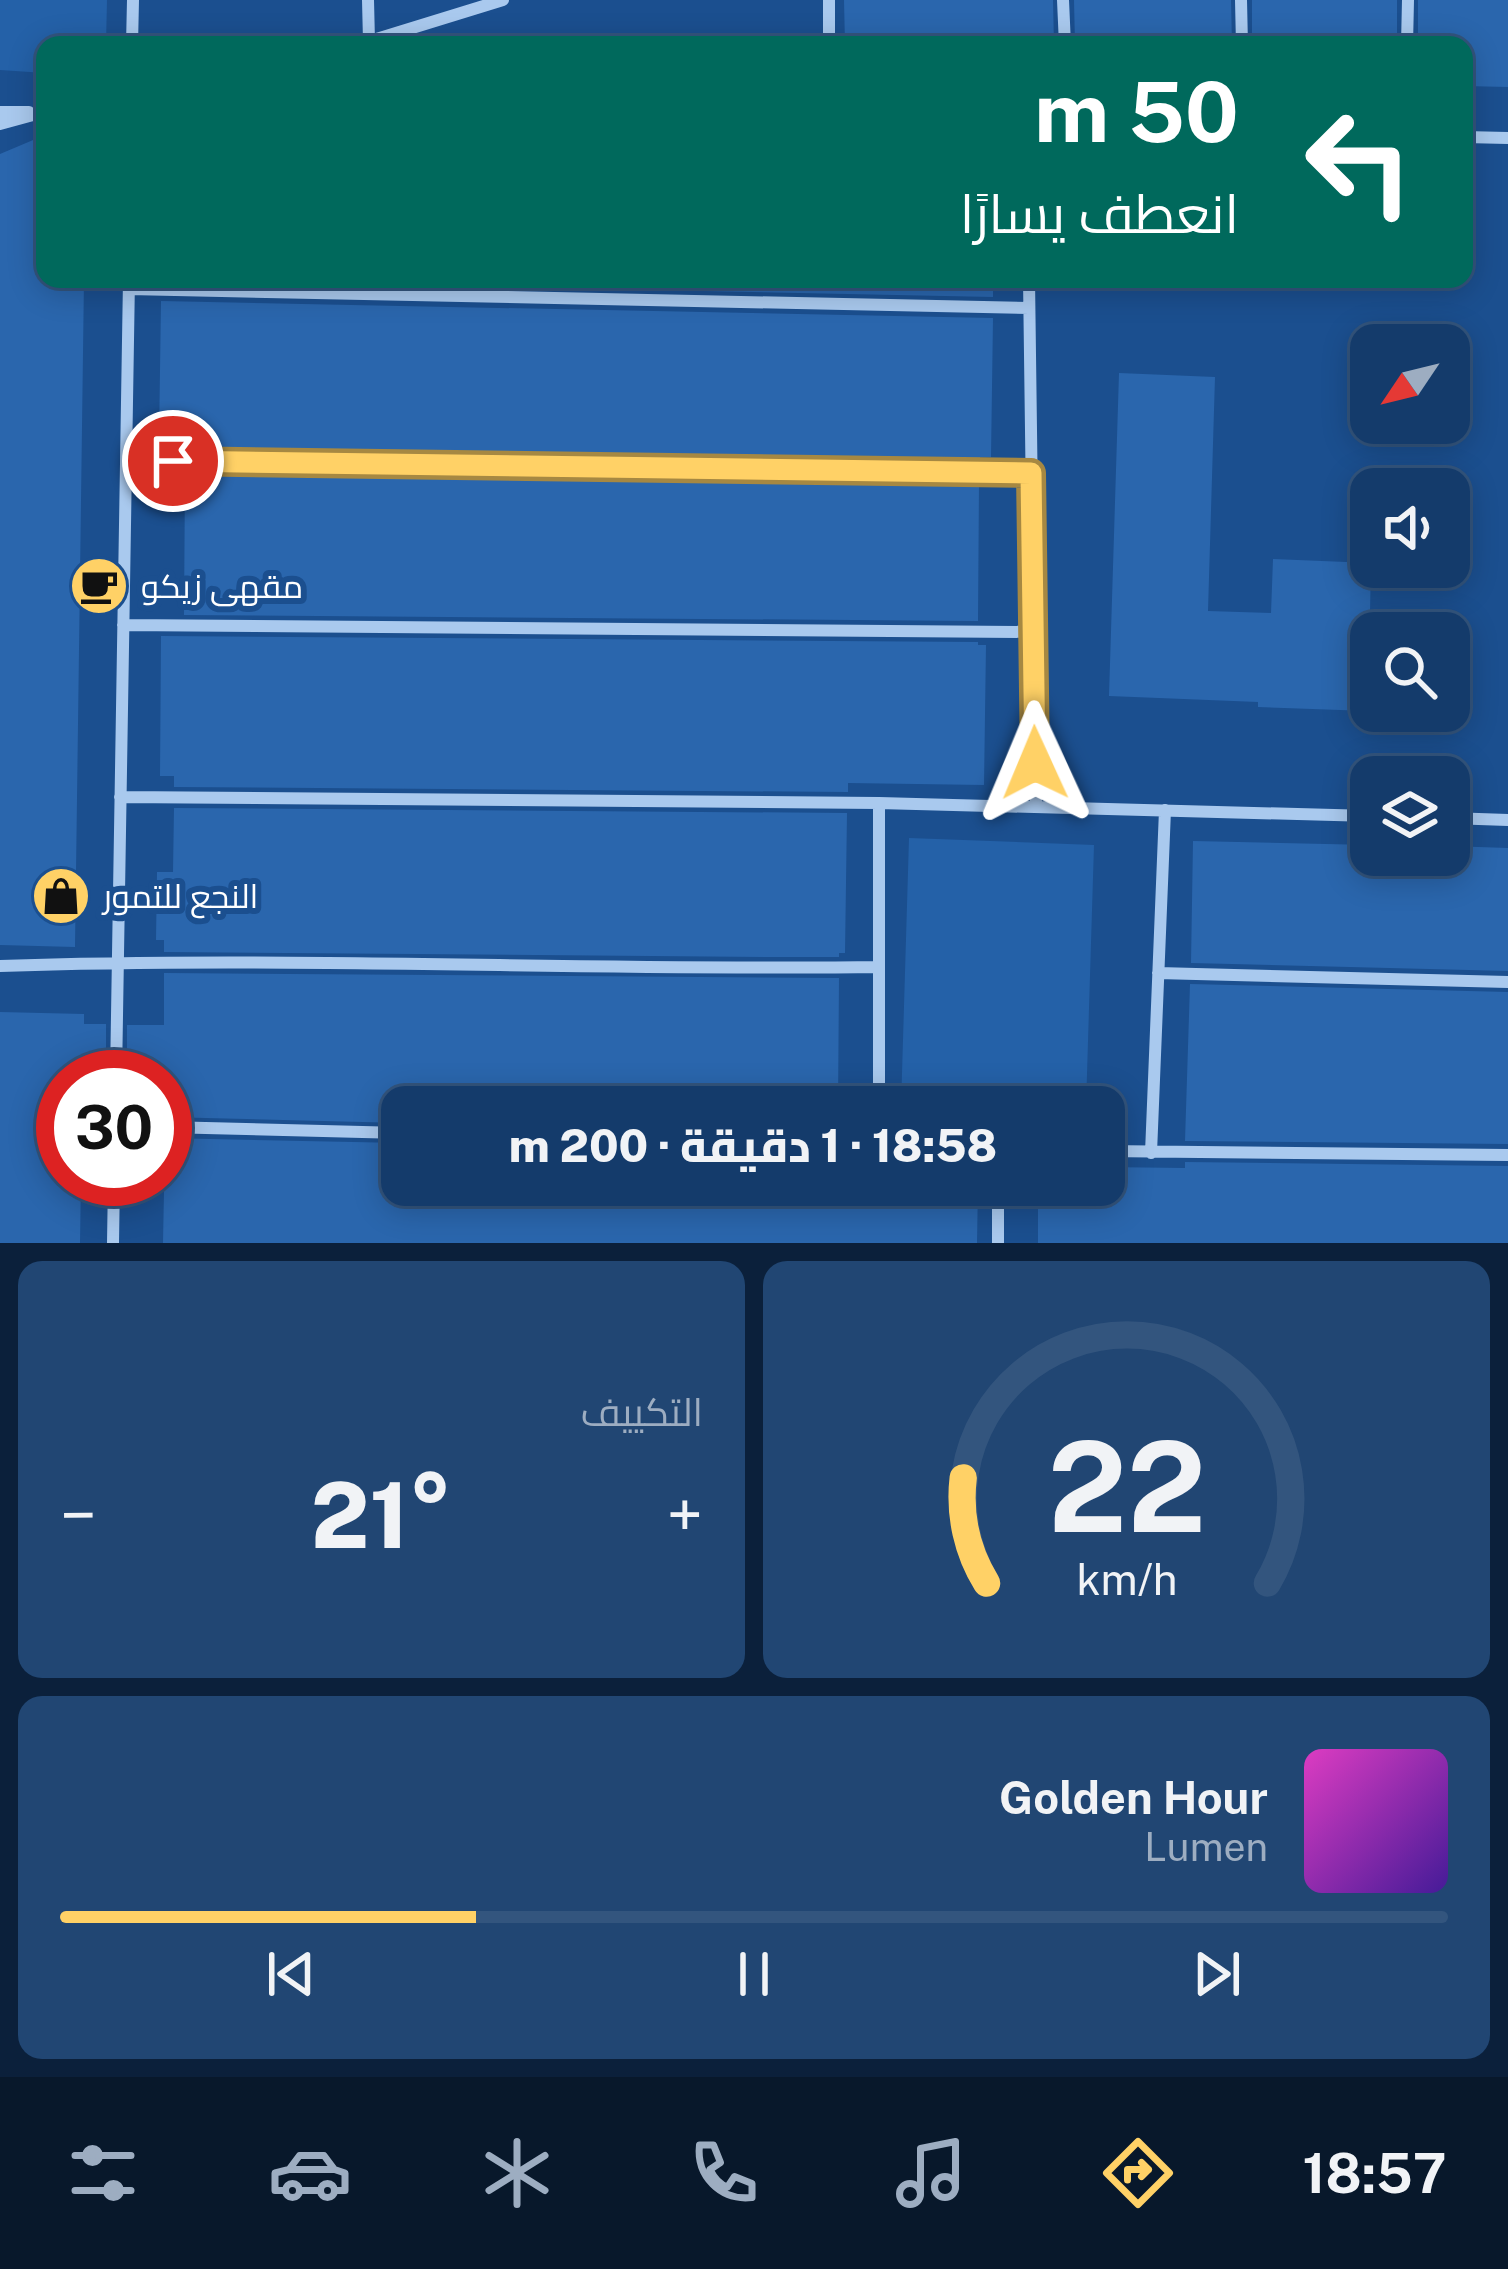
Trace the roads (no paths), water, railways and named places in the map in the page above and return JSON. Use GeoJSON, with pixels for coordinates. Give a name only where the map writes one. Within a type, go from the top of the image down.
{"type":"FeatureCollection","features":[{"type":"Feature","properties":{"kind":"street"},"geometry":{"type":"LineString","coordinates":[[132,36],[133,0]]}},
{"type":"Feature","properties":{"kind":"street"},"geometry":{"type":"LineString","coordinates":[[364,36],[368,0]]}},
{"type":"Feature","properties":{"kind":"street"},"geometry":{"type":"LineString","coordinates":[[386,36],[503,0]]}},
{"type":"Feature","properties":{"kind":"street"},"geometry":{"type":"LineString","coordinates":[[829,0],[829,36]]}},
{"type":"Feature","properties":{"kind":"street"},"geometry":{"type":"LineString","coordinates":[[1063,0],[1065,36]]}},
{"type":"Feature","properties":{"kind":"street"},"geometry":{"type":"LineString","coordinates":[[1241,0],[1242,36]]}},
{"type":"Feature","properties":{"kind":"street"},"geometry":{"type":"LineString","coordinates":[[1407,36],[1408,0]]}},
{"type":"Feature","properties":{"kind":"street"},"geometry":{"type":"LineString","coordinates":[[0,112],[36,112]]}},
{"type":"Feature","properties":{"kind":"street"},"geometry":{"type":"LineString","coordinates":[[0,124],[36,114]]}},
{"type":"Feature","properties":{"kind":"street"},"geometry":{"type":"LineString","coordinates":[[1473,137],[1508,138]]}},
{"type":"Feature","properties":{"kind":"street"},"geometry":{"type":"LineString","coordinates":[[116,1050],[129,288]]}},
{"type":"Feature","properties":{"kind":"street"},"geometry":{"type":"LineString","coordinates":[[279,288],[1029,308]]}},
{"type":"Feature","properties":{"kind":"street"},"geometry":{"type":"LineString","coordinates":[[1029,288],[1036,807]]}},
{"type":"Feature","properties":{"kind":"street"},"geometry":{"type":"LineString","coordinates":[[125,460],[1031,473]]}},
{"type":"Feature","properties":{"kind":"street"},"geometry":{"type":"LineString","coordinates":[[123,625],[1034,632]]}},
{"type":"Feature","properties":{"kind":"street"},"geometry":{"type":"LineString","coordinates":[[120,797],[879,802],[1350,815]]}},
{"type":"Feature","properties":{"kind":"street"},"geometry":{"type":"LineString","coordinates":[[879,802],[879,1086]]}},
{"type":"Feature","properties":{"kind":"street"},"geometry":{"type":"LineString","coordinates":[[1151,1153],[1165,810]]}},
{"type":"Feature","properties":{"kind":"street"},"geometry":{"type":"LineString","coordinates":[[1470,819],[1508,820]]}},
{"type":"Feature","properties":{"kind":"street"},"geometry":{"type":"LineString","coordinates":[[0,966],[118,962],[879,967]]}},
{"type":"Feature","properties":{"kind":"street"},"geometry":{"type":"LineString","coordinates":[[1158,973],[1508,982]]}},
{"type":"Feature","properties":{"kind":"street"},"geometry":{"type":"LineString","coordinates":[[192,1128],[381,1132]]}},
{"type":"Feature","properties":{"kind":"street"},"geometry":{"type":"LineString","coordinates":[[1125,1152],[1508,1155]]}},
{"type":"Feature","properties":{"kind":"street"},"geometry":{"type":"LineString","coordinates":[[113,1243],[114,1206]]}},
{"type":"Feature","properties":{"kind":"street"},"geometry":{"type":"LineString","coordinates":[[998,1206],[998,1243]]}},
{"type":"Feature","properties":{"kind":"place","name":"مقهى زيكو"},"geometry":{"type":"Point","coordinates":[99,586]}},
{"type":"Feature","properties":{"kind":"place","name":"النجع للتمور"},"geometry":{"type":"Point","coordinates":[61,896]}}]}
